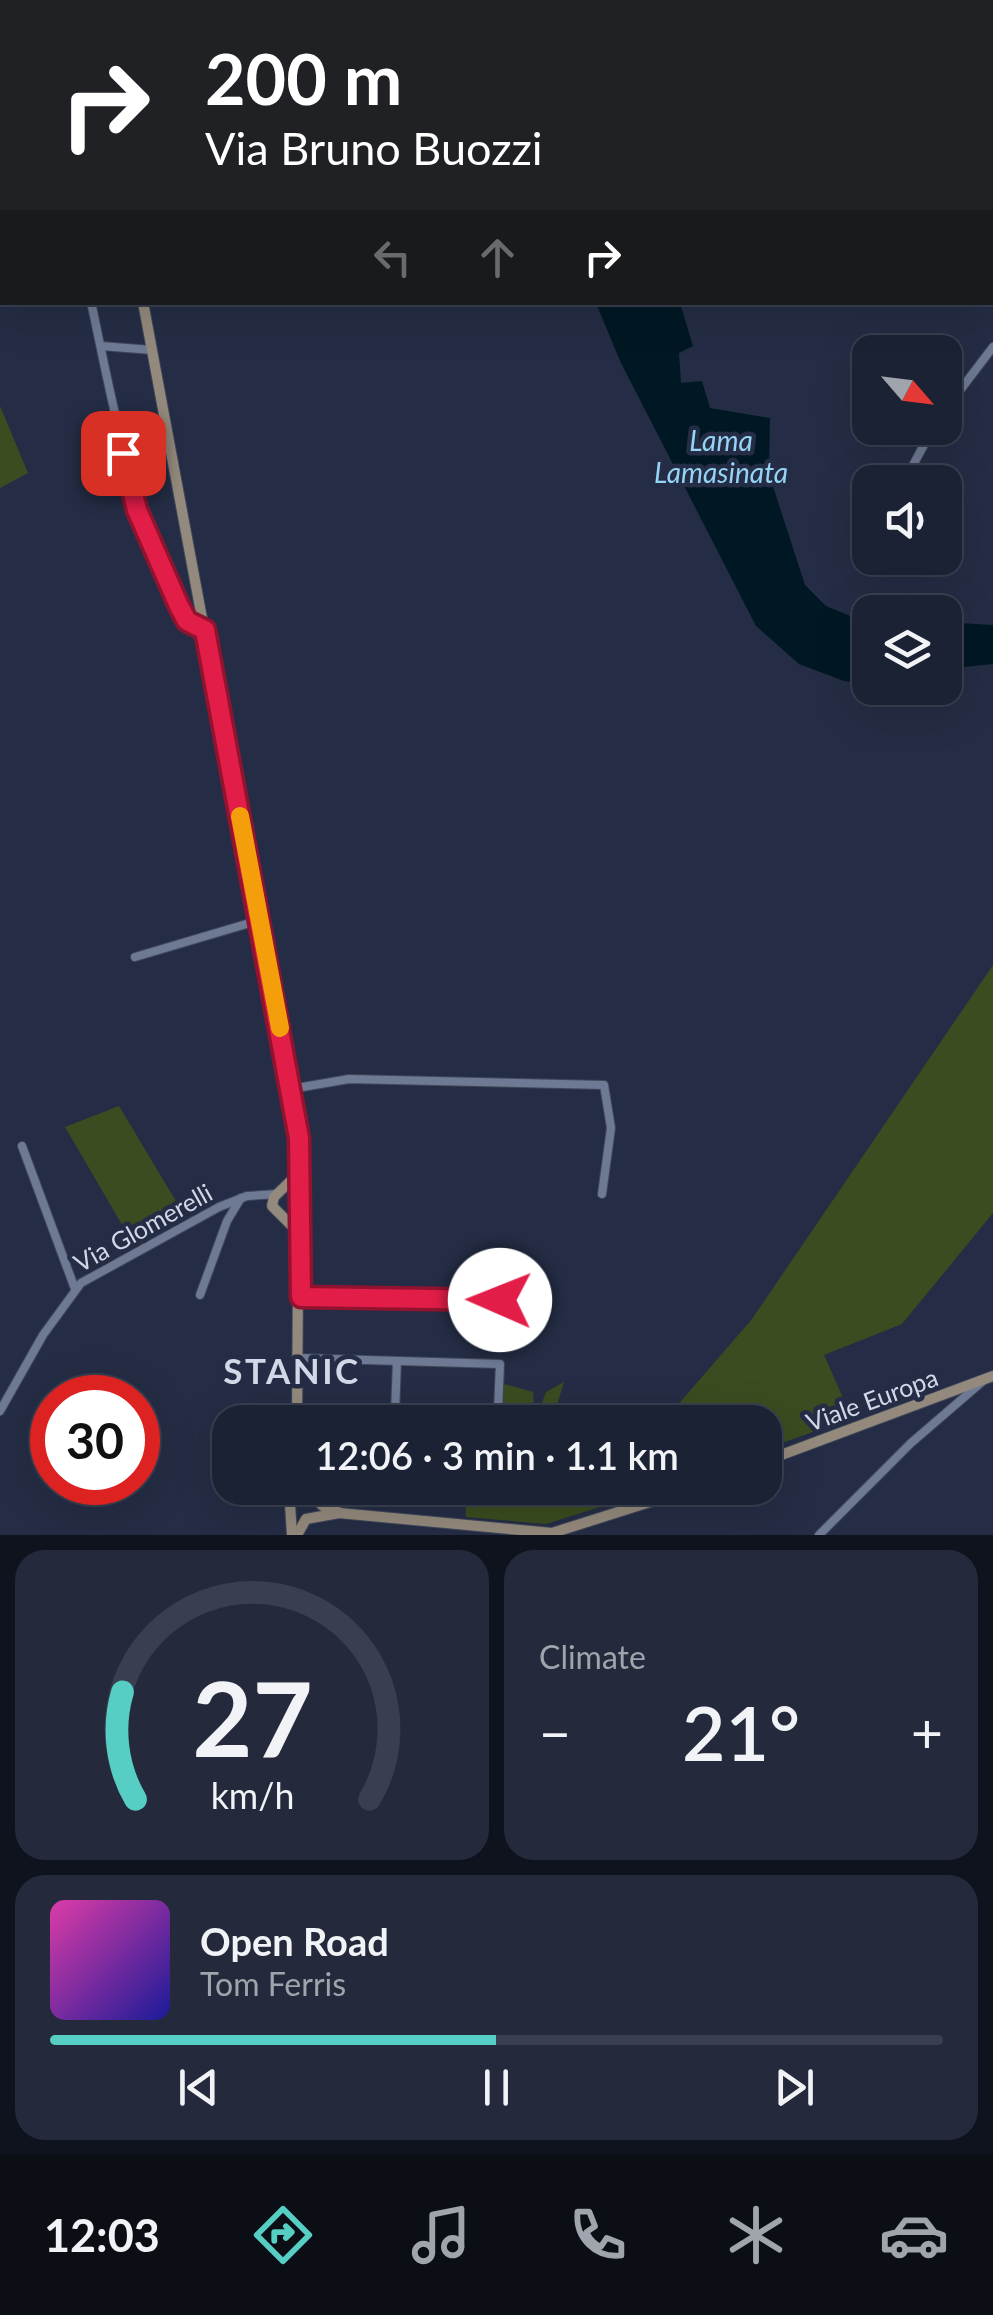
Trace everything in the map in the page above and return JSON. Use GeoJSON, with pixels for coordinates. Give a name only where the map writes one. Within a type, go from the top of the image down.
{"type":"FeatureCollection","features":[{"type":"Feature","properties":{"kind":"main road"},"geometry":{"type":"LineString","coordinates":[[144,305],[290,1089],[300,1171],[297,1405]]}},
{"type":"Feature","properties":{"kind":"main road"},"geometry":{"type":"LineString","coordinates":[[300,1171],[272,1206],[300,1235]]}},
{"type":"Feature","properties":{"kind":"main road"},"geometry":{"type":"LineString","coordinates":[[281,1192],[300,1205]]}},
{"type":"Feature","properties":{"kind":"main road"},"geometry":{"type":"LineString","coordinates":[[284,1219],[300,1205]]}},
{"type":"Feature","properties":{"kind":"main road","name":"Viale Europa"},"geometry":{"type":"LineString","coordinates":[[782,1456],[989,1378]]}},
{"type":"Feature","properties":{"kind":"main road"},"geometry":{"type":"LineString","coordinates":[[291,1505],[294,1535]]}},
{"type":"Feature","properties":{"kind":"main road"},"geometry":{"type":"LineString","coordinates":[[294,1535],[315,1510],[312,1505]]}},
{"type":"Feature","properties":{"kind":"main road"},"geometry":{"type":"LineString","coordinates":[[326,1505],[339,1513]]}},
{"type":"Feature","properties":{"kind":"main road"},"geometry":{"type":"LineString","coordinates":[[291,1512],[308,1518],[339,1513],[538,1534],[594,1522],[644,1505]]}},
{"type":"Feature","properties":{"kind":"street"},"geometry":{"type":"LineString","coordinates":[[92,305],[137,510],[187,621],[205,630]]}},
{"type":"Feature","properties":{"kind":"street"},"geometry":{"type":"LineString","coordinates":[[101,346],[152,350]]}},
{"type":"Feature","properties":{"kind":"street"},"geometry":{"type":"LineString","coordinates":[[962,388],[993,347]]}},
{"type":"Feature","properties":{"kind":"street"},"geometry":{"type":"LineString","coordinates":[[135,957],[260,920]]}},
{"type":"Feature","properties":{"kind":"street"},"geometry":{"type":"LineString","coordinates":[[290,1089],[349,1079],[604,1085],[611,1128],[602,1194]]}},
{"type":"Feature","properties":{"kind":"street"},"geometry":{"type":"LineString","coordinates":[[22,1146],[74,1289]]}},
{"type":"Feature","properties":{"kind":"street","name":"Via Glomerelli"},"geometry":{"type":"LineString","coordinates":[[0,1411],[43,1334],[74,1289],[219,1207],[253,1195],[281,1192]]}},
{"type":"Feature","properties":{"kind":"street","name":"Via Glomerelli"},"geometry":{"type":"LineString","coordinates":[[253,1195],[272,1206]]}},
{"type":"Feature","properties":{"kind":"street"},"geometry":{"type":"LineString","coordinates":[[200,1295],[227,1221],[241,1198]]}},
{"type":"Feature","properties":{"kind":"street"},"geometry":{"type":"LineString","coordinates":[[219,1207],[227,1221]]}},
{"type":"Feature","properties":{"kind":"street"},"geometry":{"type":"LineString","coordinates":[[301,1297],[500,1300]]}},
{"type":"Feature","properties":{"kind":"street"},"geometry":{"type":"LineString","coordinates":[[299,1358],[500,1364],[497,1405]]}},
{"type":"Feature","properties":{"kind":"street"},"geometry":{"type":"LineString","coordinates":[[395,1405],[397,1361]]}},
{"type":"Feature","properties":{"kind":"street"},"geometry":{"type":"LineString","coordinates":[[819,1535],[911,1443],[989,1378]]}},
{"type":"Feature","properties":{"kind":"green space"},"geometry":{"type":"Polygon","coordinates":[[[0,406],[28,473],[0,488],[0,406]]]}},
{"type":"Feature","properties":{"kind":"green space"},"geometry":{"type":"Polygon","coordinates":[[[993,965],[993,1213],[902,1324],[824,1355],[852,1418],[782,1443],[782,1405],[678,1405],[752,1319],[993,965]]]}},
{"type":"Feature","properties":{"kind":"green space"},"geometry":{"type":"Polygon","coordinates":[[[119,1106],[186,1218],[135,1247],[65,1127],[119,1106]]]}},
{"type":"Feature","properties":{"kind":"green space"},"geometry":{"type":"Polygon","coordinates":[[[564,1382],[557,1405],[541,1405],[546,1392],[564,1382]]]}},
{"type":"Feature","properties":{"kind":"green space"},"geometry":{"type":"Polygon","coordinates":[[[504,1384],[533,1392],[534,1405],[501,1405],[504,1384]]]}},
{"type":"Feature","properties":{"kind":"green space"},"geometry":{"type":"Polygon","coordinates":[[[466,1505],[606,1505],[546,1524],[466,1517],[466,1505]]]}},
{"type":"Feature","properties":{"kind":"water","name":"Lama Lamasinata"},"geometry":{"type":"Polygon","coordinates":[[[597,305],[681,305],[693,346],[679,353],[681,383],[702,381],[710,408],[770,418],[769,474],[805,585],[826,606],[852,617],[852,682],[799,664],[756,626],[620,361],[597,305]]]}},
{"type":"Feature","properties":{"kind":"water"},"geometry":{"type":"Polygon","coordinates":[[[962,623],[993,625],[993,664],[962,667],[962,623]]]}},
{"type":"Feature","properties":{"kind":"slow traffic"},"geometry":{"type":"LineString","coordinates":[[240,816],[280,1028]]}},
{"type":"Feature","properties":{"kind":"district","name":"STANIC"},"geometry":{"type":"Point","coordinates":[292,1372]}},
{"type":"Feature","properties":{"kind":"route"},"geometry":{"type":"LineString","coordinates":[[123,453],[137,510],[179,606],[187,621],[200,631],[205,630],[299,1138],[301,1297],[500,1300]]}}]}
